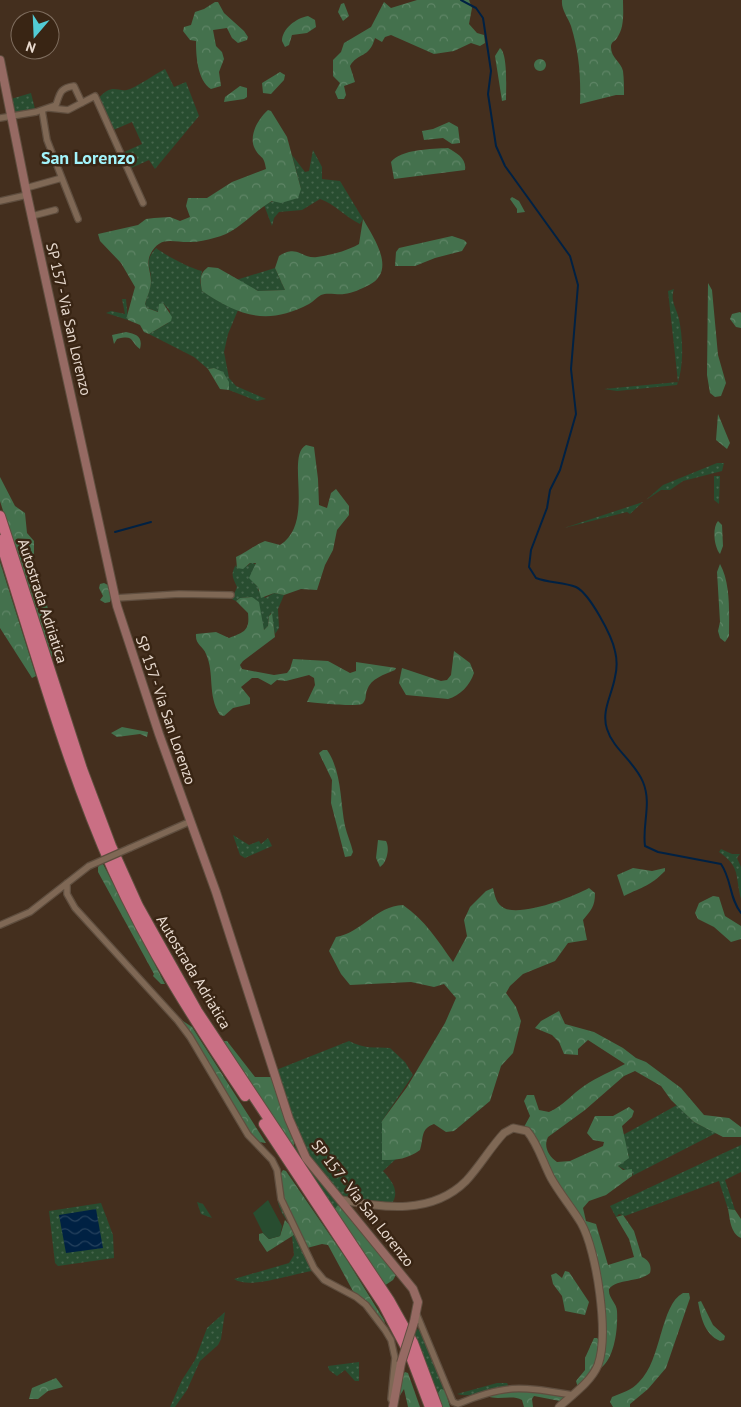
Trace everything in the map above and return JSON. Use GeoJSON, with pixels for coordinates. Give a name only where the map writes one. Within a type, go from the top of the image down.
{"type":"FeatureCollection","features":[{"type":"Feature","properties":{"kind":"highway","name":"Autostrada Adriatica"},"geometry":{"type":"LineString","coordinates":[[0,516],[85,778],[111,846],[138,906],[197,1011],[388,1300],[413,1343],[437,1407]]}},
{"type":"Feature","properties":{"kind":"highway","name":"Autostrada Adriatica"},"geometry":{"type":"LineString","coordinates":[[0,540],[81,788],[131,908],[191,1015],[383,1304],[411,1357],[430,1407]]}},
{"type":"Feature","properties":{"kind":"main road","name":"SP 157 - Via San Lorenzo"},"geometry":{"type":"LineString","coordinates":[[0,60],[26,192],[116,598],[190,822],[216,892],[292,1128],[306,1158],[413,1288],[418,1302],[416,1318]]}},
{"type":"Feature","properties":{"kind":"main road"},"geometry":{"type":"LineString","coordinates":[[393,1405],[401,1362],[416,1318]]}},
{"type":"Feature","properties":{"kind":"street"},"geometry":{"type":"LineString","coordinates":[[0,118],[42,110],[56,105],[61,90],[64,87],[74,86],[82,103]]}},
{"type":"Feature","properties":{"kind":"street"},"geometry":{"type":"LineString","coordinates":[[49,108],[68,110],[95,96],[143,203]]}},
{"type":"Feature","properties":{"kind":"street"},"geometry":{"type":"LineString","coordinates":[[42,110],[47,140],[78,219]]}},
{"type":"Feature","properties":{"kind":"street"},"geometry":{"type":"LineString","coordinates":[[0,201],[62,178]]}},
{"type":"Feature","properties":{"kind":"street"},"geometry":{"type":"LineString","coordinates":[[32,216],[55,210]]}},
{"type":"Feature","properties":{"kind":"street"},"geometry":{"type":"LineString","coordinates":[[116,598],[179,594],[231,595]]}},
{"type":"Feature","properties":{"kind":"street"},"geometry":{"type":"LineString","coordinates":[[0,925],[30,912],[89,866],[190,822]]}},
{"type":"Feature","properties":{"kind":"street"},"geometry":{"type":"LineString","coordinates":[[67,883],[67,894],[75,908],[182,1026],[248,1135],[272,1160],[277,1170],[281,1199],[314,1268],[324,1280],[356,1297],[366,1305],[385,1330],[394,1351],[391,1399],[393,1405]]}},
{"type":"Feature","properties":{"kind":"street"},"geometry":{"type":"LineString","coordinates":[[342,1200],[385,1208],[404,1208],[426,1202],[458,1187],[504,1133],[513,1128],[527,1131],[552,1179],[581,1224],[592,1258],[603,1318],[604,1336],[597,1366],[573,1395],[559,1407]]}},
{"type":"Feature","properties":{"kind":"street"},"geometry":{"type":"LineString","coordinates":[[416,1318],[432,1347],[453,1402],[458,1404],[498,1389],[521,1387],[573,1395]]}},
{"type":"Feature","properties":{"kind":"green space"},"geometry":{"type":"Polygon","coordinates":[[[417,0],[469,0],[472,8],[469,24],[477,33],[484,35],[485,43],[480,46],[471,43],[454,51],[434,54],[391,35],[385,37],[382,42],[375,38],[370,49],[350,66],[355,82],[344,86],[346,95],[344,99],[338,99],[335,92],[340,83],[333,76],[333,60],[341,52],[344,43],[371,27],[384,2],[391,8],[417,0]]]}},
{"type":"Feature","properties":{"kind":"green space"},"geometry":{"type":"Polygon","coordinates":[[[562,0],[623,0],[623,19],[620,34],[612,44],[611,51],[623,71],[624,95],[616,95],[580,104],[578,55],[562,0]]]}},
{"type":"Feature","properties":{"kind":"green space"},"geometry":{"type":"Polygon","coordinates":[[[218,2],[224,13],[248,37],[247,40],[238,43],[232,38],[227,28],[213,30],[216,46],[222,52],[224,59],[219,72],[221,86],[211,89],[206,85],[200,74],[196,41],[190,40],[183,31],[184,27],[191,25],[195,12],[218,2]]]}},
{"type":"Feature","properties":{"kind":"green space"},"geometry":{"type":"Polygon","coordinates":[[[344,3],[349,16],[343,21],[338,12],[341,4],[344,3]]]}},
{"type":"Feature","properties":{"kind":"green space"},"geometry":{"type":"Polygon","coordinates":[[[308,16],[315,20],[316,27],[307,33],[292,35],[289,45],[285,47],[282,41],[284,32],[294,22],[308,16]]]}},
{"type":"Feature","properties":{"kind":"green space"},"geometry":{"type":"Polygon","coordinates":[[[500,48],[503,52],[506,72],[506,100],[502,101],[495,56],[500,48]]]}},
{"type":"Feature","properties":{"kind":"green space"},"geometry":{"type":"Polygon","coordinates":[[[538,59],[542,59],[546,65],[542,71],[538,71],[534,67],[534,63],[538,59]]]}},
{"type":"Feature","properties":{"kind":"green space"},"geometry":{"type":"Polygon","coordinates":[[[165,69],[174,87],[186,82],[199,116],[155,169],[149,160],[129,169],[122,153],[142,144],[132,122],[111,131],[98,99],[112,89],[126,90],[139,85],[165,69]]]}},
{"type":"Feature","properties":{"kind":"green space"},"geometry":{"type":"Polygon","coordinates":[[[280,72],[285,75],[284,80],[271,94],[263,93],[262,83],[280,72]]]}},
{"type":"Feature","properties":{"kind":"green space"},"geometry":{"type":"Polygon","coordinates":[[[240,86],[247,88],[247,97],[224,102],[225,97],[240,86]]]}},
{"type":"Feature","properties":{"kind":"green space"},"geometry":{"type":"Polygon","coordinates":[[[31,93],[35,109],[14,115],[11,99],[31,93]]]}},
{"type":"Feature","properties":{"kind":"green space"},"geometry":{"type":"Polygon","coordinates":[[[268,110],[271,111],[287,137],[301,189],[298,198],[281,203],[272,201],[230,232],[223,235],[200,241],[168,241],[158,244],[149,259],[151,284],[145,304],[147,308],[158,312],[159,304],[163,303],[172,317],[171,321],[149,334],[144,332],[140,325],[128,320],[127,316],[135,287],[121,263],[100,241],[98,234],[138,225],[146,219],[170,217],[180,221],[190,217],[186,206],[188,198],[207,198],[232,182],[266,169],[263,159],[253,144],[253,133],[268,110]]]}},
{"type":"Feature","properties":{"kind":"green space"},"geometry":{"type":"Polygon","coordinates":[[[449,122],[458,127],[460,143],[452,144],[443,138],[424,140],[422,131],[433,129],[449,122]]]}},
{"type":"Feature","properties":{"kind":"green space"},"geometry":{"type":"Polygon","coordinates":[[[448,148],[458,154],[463,160],[465,170],[394,179],[391,162],[402,154],[417,150],[448,148]]]}},
{"type":"Feature","properties":{"kind":"green space"},"geometry":{"type":"Polygon","coordinates":[[[313,150],[322,167],[322,179],[340,181],[363,219],[360,224],[320,199],[302,210],[279,212],[274,218],[272,226],[264,205],[301,189],[292,155],[305,172],[309,171],[313,150]]]}},
{"type":"Feature","properties":{"kind":"green space"},"geometry":{"type":"Polygon","coordinates":[[[512,197],[519,201],[525,212],[517,213],[517,209],[510,199],[512,197]]]}},
{"type":"Feature","properties":{"kind":"green space"},"geometry":{"type":"Polygon","coordinates":[[[363,219],[373,235],[381,254],[382,263],[377,279],[369,285],[351,293],[323,294],[309,304],[294,311],[266,316],[241,312],[228,307],[202,291],[201,277],[208,267],[218,268],[258,291],[285,290],[275,268],[279,256],[291,251],[317,257],[349,249],[359,244],[363,219]]]}},
{"type":"Feature","properties":{"kind":"green space"},"geometry":{"type":"Polygon","coordinates":[[[452,236],[467,243],[462,251],[435,258],[415,266],[395,266],[396,252],[399,248],[452,236]]]}},
{"type":"Feature","properties":{"kind":"green space"},"geometry":{"type":"Polygon","coordinates":[[[156,248],[178,261],[202,271],[200,281],[202,291],[238,310],[228,334],[224,352],[229,378],[236,386],[266,399],[257,401],[229,390],[225,376],[214,368],[208,369],[194,357],[149,334],[168,323],[170,311],[163,303],[159,312],[147,308],[145,304],[151,283],[149,262],[156,248]]]}},
{"type":"Feature","properties":{"kind":"green space"},"geometry":{"type":"Polygon","coordinates":[[[275,268],[285,290],[258,291],[236,280],[275,268]]]}},
{"type":"Feature","properties":{"kind":"green space"},"geometry":{"type":"Polygon","coordinates":[[[708,283],[712,290],[718,355],[726,383],[721,396],[715,397],[710,393],[707,375],[708,283]]]}},
{"type":"Feature","properties":{"kind":"green space"},"geometry":{"type":"Polygon","coordinates":[[[674,289],[673,301],[679,319],[682,343],[682,361],[678,382],[668,291],[674,289]]]}},
{"type":"Feature","properties":{"kind":"green space"},"geometry":{"type":"Polygon","coordinates":[[[122,299],[126,299],[128,320],[106,313],[111,311],[125,314],[122,299]]]}},
{"type":"Feature","properties":{"kind":"green space"},"geometry":{"type":"Polygon","coordinates":[[[740,312],[741,328],[736,327],[730,319],[732,314],[740,312]]]}},
{"type":"Feature","properties":{"kind":"green space"},"geometry":{"type":"Polygon","coordinates":[[[126,332],[140,339],[140,349],[132,339],[127,337],[117,339],[114,344],[112,335],[126,332]]]}},
{"type":"Feature","properties":{"kind":"green space"},"geometry":{"type":"Polygon","coordinates":[[[214,368],[223,372],[229,382],[229,390],[220,389],[208,369],[214,368]]]}},
{"type":"Feature","properties":{"kind":"green space"},"geometry":{"type":"Polygon","coordinates":[[[678,382],[677,385],[617,391],[604,389],[678,382]]]}},
{"type":"Feature","properties":{"kind":"green space"},"geometry":{"type":"Polygon","coordinates":[[[718,414],[730,443],[727,449],[716,440],[718,414]]]}},
{"type":"Feature","properties":{"kind":"green space"},"geometry":{"type":"Polygon","coordinates":[[[306,445],[314,447],[319,505],[327,508],[331,493],[336,489],[349,506],[349,515],[337,530],[333,550],[325,565],[317,590],[301,589],[284,595],[274,593],[261,598],[258,587],[249,578],[256,563],[250,563],[243,569],[237,568],[236,557],[265,541],[280,545],[291,535],[299,506],[298,462],[300,452],[306,445]]]}},
{"type":"Feature","properties":{"kind":"green space"},"geometry":{"type":"Polygon","coordinates":[[[717,463],[724,463],[722,471],[683,481],[670,490],[661,490],[646,500],[663,485],[717,463]]]}},
{"type":"Feature","properties":{"kind":"green space"},"geometry":{"type":"Polygon","coordinates":[[[714,476],[720,476],[719,504],[714,500],[714,476]]]}},
{"type":"Feature","properties":{"kind":"green space"},"geometry":{"type":"Polygon","coordinates":[[[0,477],[15,506],[25,513],[27,533],[34,541],[34,564],[45,596],[57,649],[54,656],[49,657],[0,501],[0,477]]]}},
{"type":"Feature","properties":{"kind":"green space"},"geometry":{"type":"Polygon","coordinates":[[[643,502],[630,514],[627,512],[564,528],[643,502]]]}},
{"type":"Feature","properties":{"kind":"green space"},"geometry":{"type":"Polygon","coordinates":[[[718,521],[722,525],[723,546],[720,554],[714,538],[718,521]]]}},
{"type":"Feature","properties":{"kind":"green space"},"geometry":{"type":"Polygon","coordinates":[[[0,562],[36,676],[32,678],[0,628],[0,562]]]}},
{"type":"Feature","properties":{"kind":"green space"},"geometry":{"type":"Polygon","coordinates":[[[252,562],[256,565],[253,570],[255,584],[259,587],[258,590],[265,598],[274,593],[284,595],[278,609],[279,628],[275,634],[271,613],[268,626],[264,630],[252,597],[240,598],[236,601],[232,599],[237,587],[233,576],[234,568],[236,565],[237,568],[247,566],[252,562]]]}},
{"type":"Feature","properties":{"kind":"green space"},"geometry":{"type":"Polygon","coordinates":[[[720,564],[724,572],[729,599],[729,636],[725,642],[720,638],[718,631],[720,622],[717,572],[720,564]]]}},
{"type":"Feature","properties":{"kind":"green space"},"geometry":{"type":"Polygon","coordinates":[[[100,584],[108,585],[111,598],[110,602],[105,603],[100,600],[103,596],[99,588],[100,584]]]}},
{"type":"Feature","properties":{"kind":"green space"},"geometry":{"type":"Polygon","coordinates":[[[252,597],[259,602],[264,630],[268,626],[269,616],[272,613],[275,637],[243,661],[240,665],[242,669],[274,675],[287,673],[293,659],[328,661],[350,673],[356,671],[356,662],[396,668],[395,670],[378,677],[369,686],[365,701],[358,705],[307,702],[315,685],[314,678],[309,675],[286,681],[277,680],[271,685],[258,678],[252,678],[241,687],[250,698],[250,704],[233,708],[224,716],[220,715],[212,692],[209,662],[205,651],[197,641],[196,634],[216,632],[229,638],[242,632],[248,624],[248,613],[236,601],[240,598],[252,597]]]}},
{"type":"Feature","properties":{"kind":"green space"},"geometry":{"type":"Polygon","coordinates":[[[454,651],[470,663],[474,673],[464,689],[448,699],[406,695],[399,683],[402,668],[441,681],[447,680],[451,675],[454,651]]]}},
{"type":"Feature","properties":{"kind":"green space"},"geometry":{"type":"Polygon","coordinates":[[[122,727],[148,732],[147,737],[140,734],[117,737],[111,733],[122,727]]]}},
{"type":"Feature","properties":{"kind":"green space"},"geometry":{"type":"Polygon","coordinates":[[[327,750],[332,759],[338,777],[345,826],[353,852],[351,856],[345,857],[331,803],[332,780],[319,753],[327,750]]]}},
{"type":"Feature","properties":{"kind":"green space"},"geometry":{"type":"Polygon","coordinates":[[[233,835],[249,845],[259,841],[261,844],[268,838],[272,846],[245,858],[240,855],[233,835]]]}},
{"type":"Feature","properties":{"kind":"green space"},"geometry":{"type":"Polygon","coordinates":[[[378,840],[386,841],[388,847],[386,859],[380,867],[376,858],[378,840]]]}},
{"type":"Feature","properties":{"kind":"green space"},"geometry":{"type":"Polygon","coordinates":[[[721,849],[732,854],[740,854],[737,858],[741,867],[741,899],[734,867],[719,852],[721,849]]]}},
{"type":"Feature","properties":{"kind":"green space"},"geometry":{"type":"Polygon","coordinates":[[[102,862],[165,984],[161,984],[153,976],[154,974],[98,872],[98,867],[102,862]]]}},
{"type":"Feature","properties":{"kind":"green space"},"geometry":{"type":"Polygon","coordinates":[[[633,868],[652,871],[665,868],[665,871],[650,883],[624,896],[617,875],[633,868]]]}},
{"type":"Feature","properties":{"kind":"green space"},"geometry":{"type":"Polygon","coordinates":[[[493,888],[496,899],[504,908],[522,910],[547,905],[589,888],[595,893],[595,898],[590,911],[583,920],[587,940],[568,943],[555,961],[523,974],[510,986],[506,993],[516,1007],[521,1021],[513,1053],[501,1066],[490,1101],[454,1131],[446,1132],[434,1124],[426,1128],[420,1150],[416,1153],[393,1160],[382,1160],[382,1121],[407,1087],[445,1023],[456,998],[444,984],[434,987],[411,982],[350,985],[341,974],[329,951],[336,937],[345,935],[393,906],[403,905],[425,924],[453,962],[467,936],[464,920],[470,907],[486,891],[493,888]]]}},
{"type":"Feature","properties":{"kind":"green space"},"geometry":{"type":"Polygon","coordinates":[[[713,896],[719,897],[725,916],[741,926],[741,939],[731,942],[714,927],[698,919],[695,913],[699,903],[713,896]]]}},
{"type":"Feature","properties":{"kind":"green space"},"geometry":{"type":"Polygon","coordinates":[[[559,1011],[565,1024],[594,1032],[623,1048],[636,1058],[646,1062],[681,1088],[704,1115],[729,1118],[741,1127],[741,1137],[723,1137],[694,1122],[671,1100],[661,1086],[635,1071],[624,1076],[585,1110],[548,1137],[546,1144],[552,1157],[557,1162],[570,1161],[603,1146],[604,1142],[593,1140],[587,1133],[595,1116],[613,1116],[629,1107],[634,1111],[632,1117],[622,1126],[629,1158],[618,1166],[623,1170],[632,1169],[632,1176],[606,1195],[589,1201],[583,1208],[586,1221],[596,1224],[608,1265],[634,1257],[629,1239],[616,1217],[623,1215],[634,1231],[642,1257],[651,1268],[650,1273],[645,1276],[618,1283],[609,1289],[617,1308],[617,1326],[615,1342],[610,1357],[601,1368],[601,1291],[578,1217],[524,1127],[530,1116],[524,1101],[527,1095],[534,1095],[539,1110],[549,1112],[559,1107],[589,1083],[625,1064],[588,1040],[578,1049],[578,1055],[564,1054],[559,1042],[552,1035],[535,1028],[541,1021],[559,1011]]]}},
{"type":"Feature","properties":{"kind":"green space"},"geometry":{"type":"Polygon","coordinates":[[[180,1019],[192,1027],[266,1143],[253,1141],[180,1019]]]}},
{"type":"Feature","properties":{"kind":"green space"},"geometry":{"type":"Polygon","coordinates":[[[223,1041],[227,1041],[255,1077],[273,1077],[295,1140],[293,1148],[223,1041]]]}},
{"type":"Feature","properties":{"kind":"green space"},"geometry":{"type":"Polygon","coordinates":[[[349,1041],[364,1046],[390,1048],[405,1062],[413,1075],[382,1121],[382,1159],[396,1159],[383,1171],[393,1183],[395,1192],[395,1197],[390,1206],[353,1200],[338,1193],[305,1150],[276,1070],[349,1041]]]}},
{"type":"Feature","properties":{"kind":"green space"},"geometry":{"type":"Polygon","coordinates":[[[677,1105],[694,1122],[716,1133],[632,1176],[633,1174],[618,1166],[629,1155],[625,1151],[623,1135],[677,1105]]]}},
{"type":"Feature","properties":{"kind":"green space"},"geometry":{"type":"Polygon","coordinates":[[[295,1145],[338,1205],[334,1210],[293,1148],[295,1145]]]}},
{"type":"Feature","properties":{"kind":"green space"},"geometry":{"type":"Polygon","coordinates":[[[741,1145],[741,1172],[725,1180],[735,1210],[728,1209],[719,1181],[625,1216],[619,1214],[616,1217],[610,1206],[741,1145]]]}},
{"type":"Feature","properties":{"kind":"green space"},"geometry":{"type":"Polygon","coordinates":[[[283,1170],[286,1171],[347,1260],[384,1320],[386,1327],[355,1295],[328,1245],[322,1244],[307,1248],[283,1197],[280,1177],[283,1170]]]}},
{"type":"Feature","properties":{"kind":"green space"},"geometry":{"type":"Polygon","coordinates":[[[279,1194],[296,1233],[280,1209],[278,1204],[279,1194]]]}},
{"type":"Feature","properties":{"kind":"green space"},"geometry":{"type":"Polygon","coordinates":[[[268,1200],[282,1226],[280,1236],[269,1239],[263,1233],[253,1213],[268,1200]]]}},
{"type":"Feature","properties":{"kind":"green space"},"geometry":{"type":"Polygon","coordinates":[[[197,1202],[203,1204],[212,1218],[201,1214],[197,1202]]]}},
{"type":"Feature","properties":{"kind":"green space"},"geometry":{"type":"Polygon","coordinates":[[[101,1203],[113,1235],[114,1258],[58,1266],[55,1263],[49,1211],[101,1203]]]}},
{"type":"Feature","properties":{"kind":"green space"},"geometry":{"type":"Polygon","coordinates":[[[338,1205],[397,1273],[393,1280],[384,1286],[334,1210],[338,1205]]]}},
{"type":"Feature","properties":{"kind":"green space"},"geometry":{"type":"Polygon","coordinates":[[[728,1209],[735,1210],[741,1219],[741,1238],[737,1236],[733,1229],[728,1209]]]}},
{"type":"Feature","properties":{"kind":"green space"},"geometry":{"type":"Polygon","coordinates":[[[285,1220],[297,1233],[267,1252],[259,1240],[259,1234],[263,1233],[269,1239],[280,1236],[285,1220]]]}},
{"type":"Feature","properties":{"kind":"green space"},"geometry":{"type":"Polygon","coordinates":[[[297,1234],[313,1271],[261,1282],[241,1282],[234,1279],[289,1263],[294,1255],[292,1236],[297,1234]]]}},
{"type":"Feature","properties":{"kind":"green space"},"geometry":{"type":"Polygon","coordinates":[[[565,1271],[569,1272],[589,1302],[585,1315],[565,1311],[562,1296],[553,1284],[551,1275],[556,1273],[562,1278],[565,1271]]]}},
{"type":"Feature","properties":{"kind":"green space"},"geometry":{"type":"Polygon","coordinates":[[[683,1293],[689,1293],[690,1298],[666,1368],[648,1389],[630,1404],[630,1407],[613,1407],[610,1402],[612,1397],[633,1387],[647,1372],[670,1309],[675,1299],[683,1293]]]}},
{"type":"Feature","properties":{"kind":"green space"},"geometry":{"type":"Polygon","coordinates":[[[701,1301],[713,1325],[725,1336],[724,1340],[720,1341],[707,1330],[699,1308],[698,1302],[701,1301]]]}},
{"type":"Feature","properties":{"kind":"green space"},"geometry":{"type":"Polygon","coordinates":[[[225,1312],[221,1339],[218,1345],[200,1361],[187,1390],[175,1407],[170,1407],[182,1380],[195,1360],[207,1328],[225,1312]]]}},
{"type":"Feature","properties":{"kind":"green space"},"geometry":{"type":"Polygon","coordinates":[[[417,1329],[422,1331],[445,1390],[438,1393],[414,1336],[417,1329]]]}},
{"type":"Feature","properties":{"kind":"green space"},"geometry":{"type":"Polygon","coordinates":[[[594,1338],[601,1342],[595,1369],[578,1388],[576,1381],[585,1370],[585,1358],[594,1338]]]}},
{"type":"Feature","properties":{"kind":"green space"},"geometry":{"type":"Polygon","coordinates":[[[359,1362],[359,1381],[355,1381],[345,1370],[337,1376],[329,1370],[328,1366],[359,1362]]]}},
{"type":"Feature","properties":{"kind":"green space"},"geometry":{"type":"Polygon","coordinates":[[[405,1372],[408,1373],[420,1407],[408,1407],[404,1389],[399,1397],[400,1377],[405,1372]]]}},
{"type":"Feature","properties":{"kind":"green space"},"geometry":{"type":"Polygon","coordinates":[[[56,1378],[63,1387],[48,1391],[38,1399],[29,1399],[32,1388],[56,1378]]]}},
{"type":"Feature","properties":{"kind":"green space"},"geometry":{"type":"Polygon","coordinates":[[[497,1383],[507,1383],[509,1387],[470,1395],[457,1394],[497,1383]]]}},
{"type":"Feature","properties":{"kind":"green space"},"geometry":{"type":"Polygon","coordinates":[[[441,1389],[445,1390],[450,1407],[442,1407],[438,1393],[441,1389]]]}},
{"type":"Feature","properties":{"kind":"green space"},"geometry":{"type":"Polygon","coordinates":[[[520,1389],[569,1395],[560,1401],[534,1396],[532,1399],[533,1407],[524,1407],[522,1400],[518,1398],[487,1396],[520,1389]]]}},
{"type":"Feature","properties":{"kind":"water"},"geometry":{"type":"Polygon","coordinates":[[[96,1209],[103,1248],[66,1253],[59,1215],[96,1209]]]}},
{"type":"Feature","properties":{"kind":"waterway"},"geometry":{"type":"LineString","coordinates":[[461,0],[476,8],[483,18],[491,71],[488,94],[496,146],[505,166],[570,256],[578,285],[571,369],[576,414],[560,470],[550,490],[547,508],[531,550],[529,567],[536,578],[571,585],[582,591],[594,606],[610,636],[616,657],[616,674],[606,709],[605,722],[614,743],[635,768],[646,790],[645,846],[658,852],[721,864],[725,870],[734,901],[741,913]]}},
{"type":"Feature","properties":{"kind":"waterway"},"geometry":{"type":"LineString","coordinates":[[115,532],[151,522]]}},
{"type":"Feature","properties":{"kind":"district","name":"San Lorenzo"},"geometry":{"type":"Point","coordinates":[88,157]}}]}
